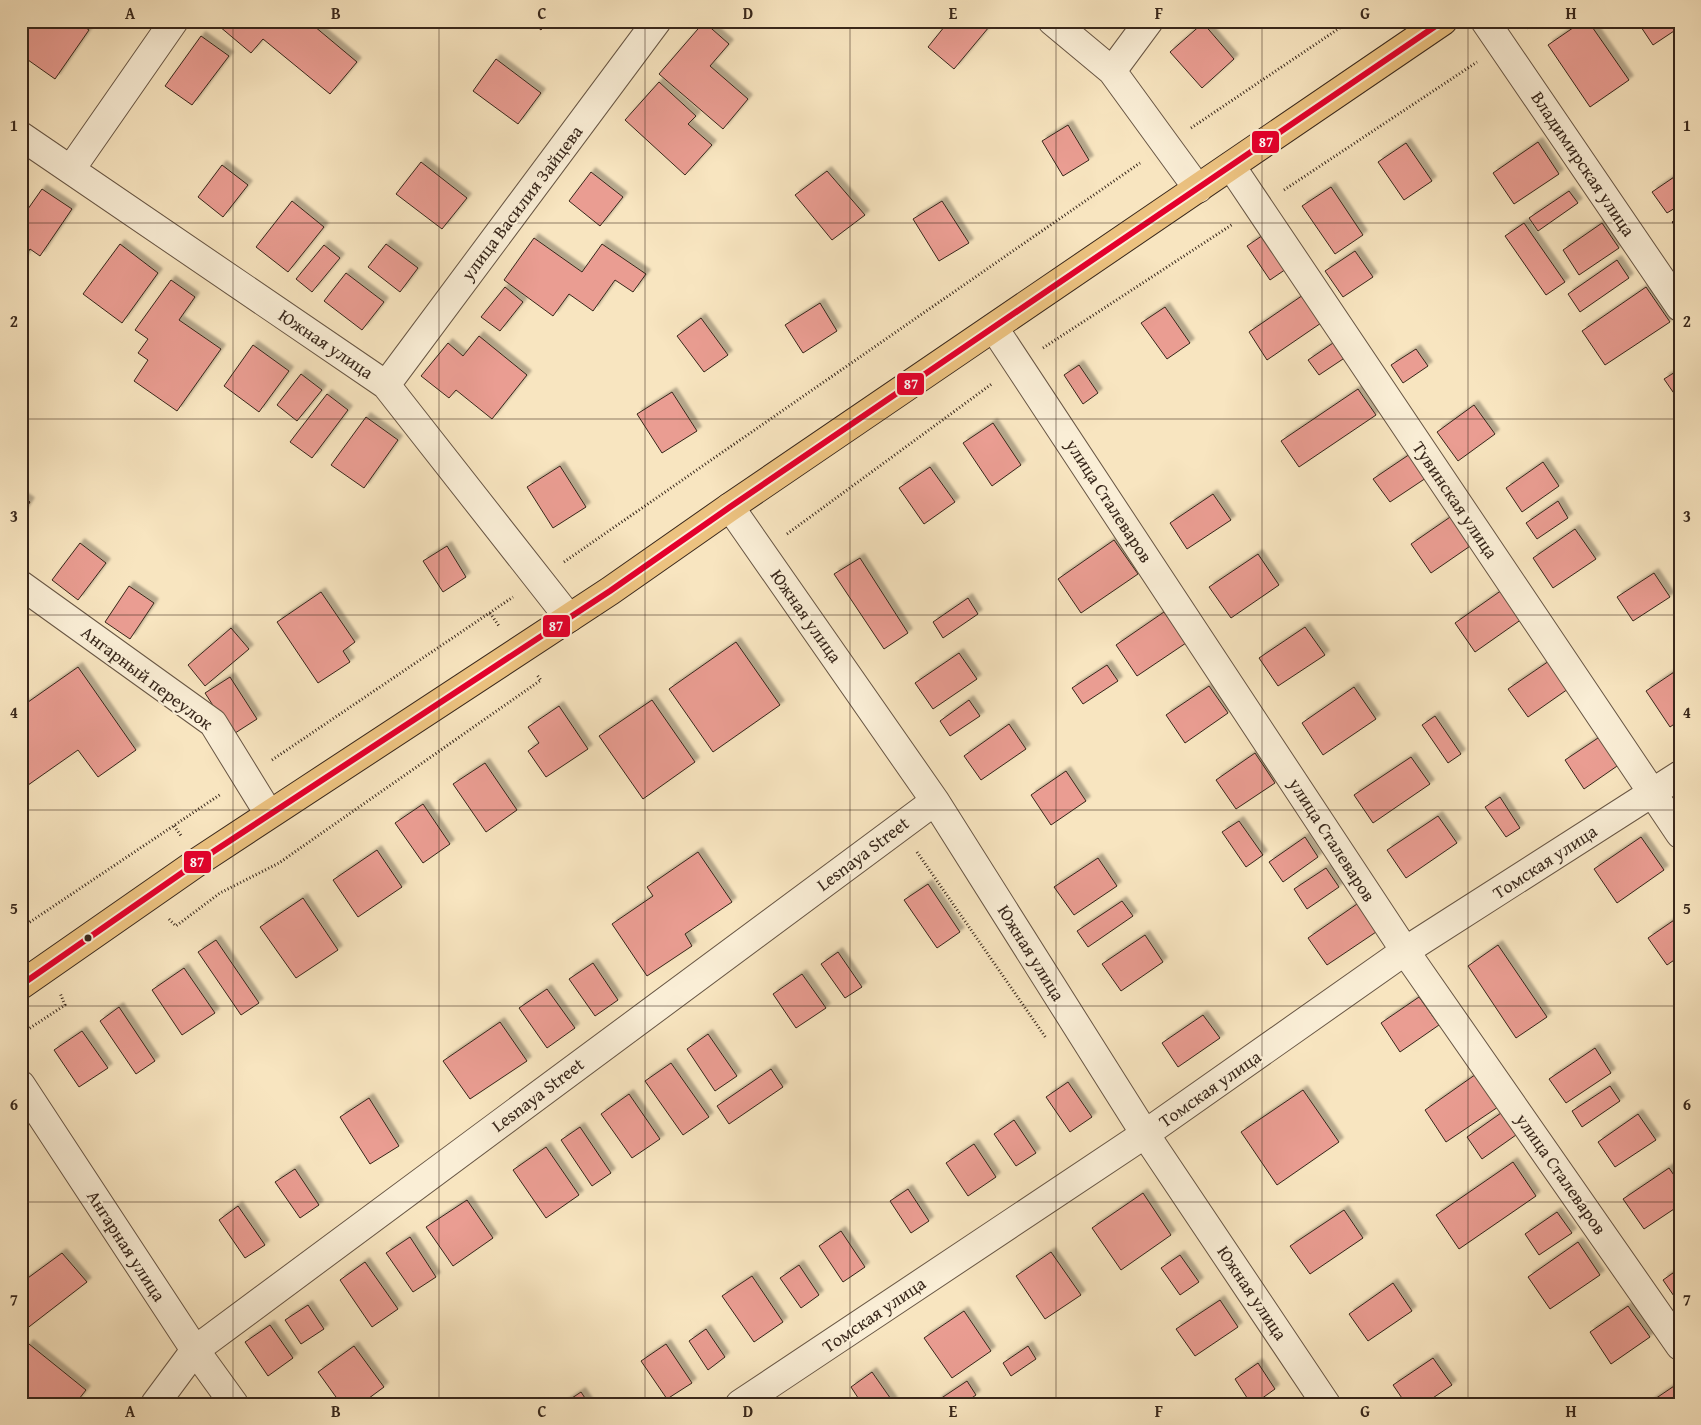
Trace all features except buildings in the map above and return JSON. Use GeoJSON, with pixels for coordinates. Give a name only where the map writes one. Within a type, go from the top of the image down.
{"type":"FeatureCollection","features":[{"type":"Feature","properties":{"kind":"main road"},"geometry":{"type":"LineString","coordinates":[[21,986],[199,861],[569,618],[1442,21]]}},
{"type":"Feature","properties":{"kind":"street"},"geometry":{"type":"LineString","coordinates":[[71,169],[174,21]]}},
{"type":"Feature","properties":{"kind":"street","name":"улица Василия Зайцева"},"geometry":{"type":"LineString","coordinates":[[386,385],[658,21]]}},
{"type":"Feature","properties":{"kind":"street"},"geometry":{"type":"LineString","coordinates":[[1052,21],[1112,71],[1198,189]]}},
{"type":"Feature","properties":{"kind":"street"},"geometry":{"type":"LineString","coordinates":[[1112,71],[1149,21]]}},
{"type":"Feature","properties":{"kind":"street","name":"Владимирская улица"},"geometry":{"type":"LineString","coordinates":[[1485,21],[1680,307]]}},
{"type":"Feature","properties":{"kind":"street","name":"Южная улица"},"geometry":{"type":"LineString","coordinates":[[21,136],[386,385],[569,618]]}},
{"type":"Feature","properties":{"kind":"street","name":"Тувинская улица"},"geometry":{"type":"LineString","coordinates":[[1231,166],[1680,834]]}},
{"type":"Feature","properties":{"kind":"street","name":"улица Сталеваров"},"geometry":{"type":"LineString","coordinates":[[994,328],[1405,951],[1680,1346]]}},
{"type":"Feature","properties":{"kind":"street","name":"Южная улица"},"geometry":{"type":"LineString","coordinates":[[730,507],[935,801],[1145,1134],[1326,1404]]}},
{"type":"Feature","properties":{"kind":"street","name":"Ангарный переулок"},"geometry":{"type":"LineString","coordinates":[[21,585],[213,724],[270,814]]}},
{"type":"Feature","properties":{"kind":"street","name":"Томская улица"},"geometry":{"type":"LineString","coordinates":[[740,1404],[1145,1134],[1405,951],[1680,774]]}},
{"type":"Feature","properties":{"kind":"street","name":"Lesnaya Street"},"geometry":{"type":"LineString","coordinates":[[155,1404],[195,1350],[935,801]]}},
{"type":"Feature","properties":{"kind":"street","name":"Ангарная улица"},"geometry":{"type":"LineString","coordinates":[[21,1085],[195,1350],[234,1404]]}},
{"type":"Feature","properties":{"kind":"path"},"geometry":{"type":"LineString","coordinates":[[21,928],[539,579],[1166,145],[1350,21]]}},
{"type":"Feature","properties":{"kind":"path"},"geometry":{"type":"LineString","coordinates":[[762,553],[1019,364],[1259,207],[1537,21]]}},
{"type":"Feature","properties":{"kind":"path"},"geometry":{"type":"LineString","coordinates":[[176,926],[220,893],[280,863],[541,680]]}},
{"type":"Feature","properties":{"kind":"path"},"geometry":{"type":"LineString","coordinates":[[21,1034],[65,1004]]}},
{"type":"Feature","properties":{"kind":"transit line","name":"87"},"geometry":{"type":"LineString","coordinates":[[21,985],[199,861],[610,591],[730,507],[1443,21]]}}]}
